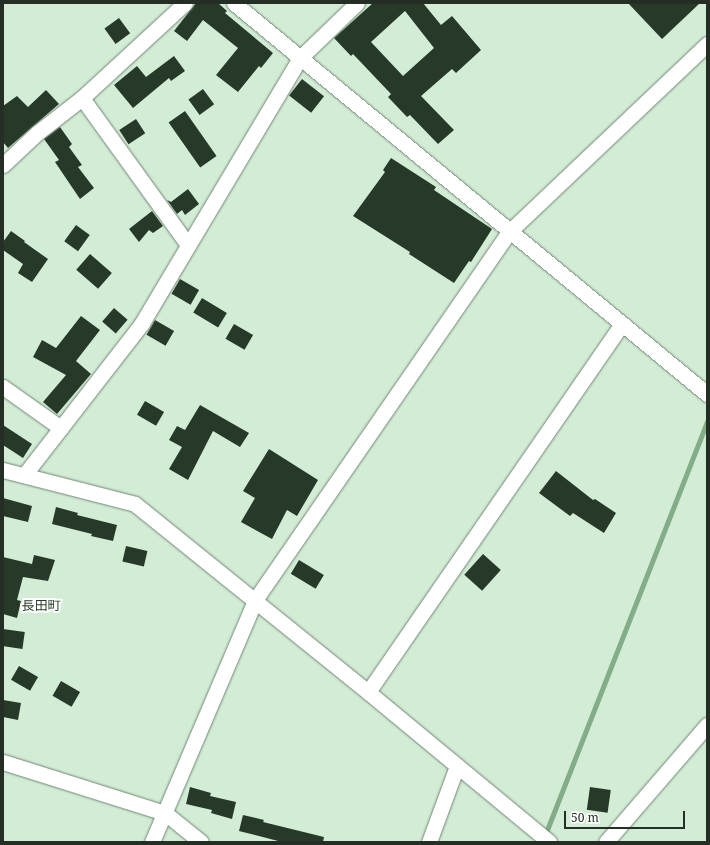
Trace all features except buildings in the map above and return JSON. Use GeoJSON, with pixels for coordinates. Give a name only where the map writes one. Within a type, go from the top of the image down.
{"type":"FeatureCollection","features":[{"type":"Feature","properties":{"kind":"street"},"geometry":{"type":"LineString","coordinates":[[3,165],[36,133],[82,98],[185,3]]}},
{"type":"Feature","properties":{"kind":"street"},"geometry":{"type":"LineString","coordinates":[[234,3],[707,394]]}},
{"type":"Feature","properties":{"kind":"street"},"geometry":{"type":"LineString","coordinates":[[25,474],[142,323],[300,58],[357,3]]}},
{"type":"Feature","properties":{"kind":"street"},"geometry":{"type":"LineString","coordinates":[[152,842],[255,600],[510,231],[707,44]]}},
{"type":"Feature","properties":{"kind":"street"},"geometry":{"type":"LineString","coordinates":[[82,98],[188,245]]}},
{"type":"Feature","properties":{"kind":"street"},"geometry":{"type":"LineString","coordinates":[[368,692],[622,324]]}},
{"type":"Feature","properties":{"kind":"street"},"geometry":{"type":"LineString","coordinates":[[3,387],[60,428]]}},
{"type":"Feature","properties":{"kind":"street"},"geometry":{"type":"LineString","coordinates":[[3,470],[25,474],[135,504],[368,692],[543,837]]}},
{"type":"Feature","properties":{"kind":"street"},"geometry":{"type":"LineString","coordinates":[[606,842],[707,725]]}},
{"type":"Feature","properties":{"kind":"street"},"geometry":{"type":"LineString","coordinates":[[3,762],[165,813],[202,842]]}},
{"type":"Feature","properties":{"kind":"street"},"geometry":{"type":"LineString","coordinates":[[429,842],[458,766]]}},
{"type":"Feature","properties":{"kind":"waterway"},"geometry":{"type":"LineString","coordinates":[[545,835],[707,421]]}},
{"type":"Feature","properties":{"kind":"district","name":"長田町"},"geometry":{"type":"Point","coordinates":[41,605]}}]}
